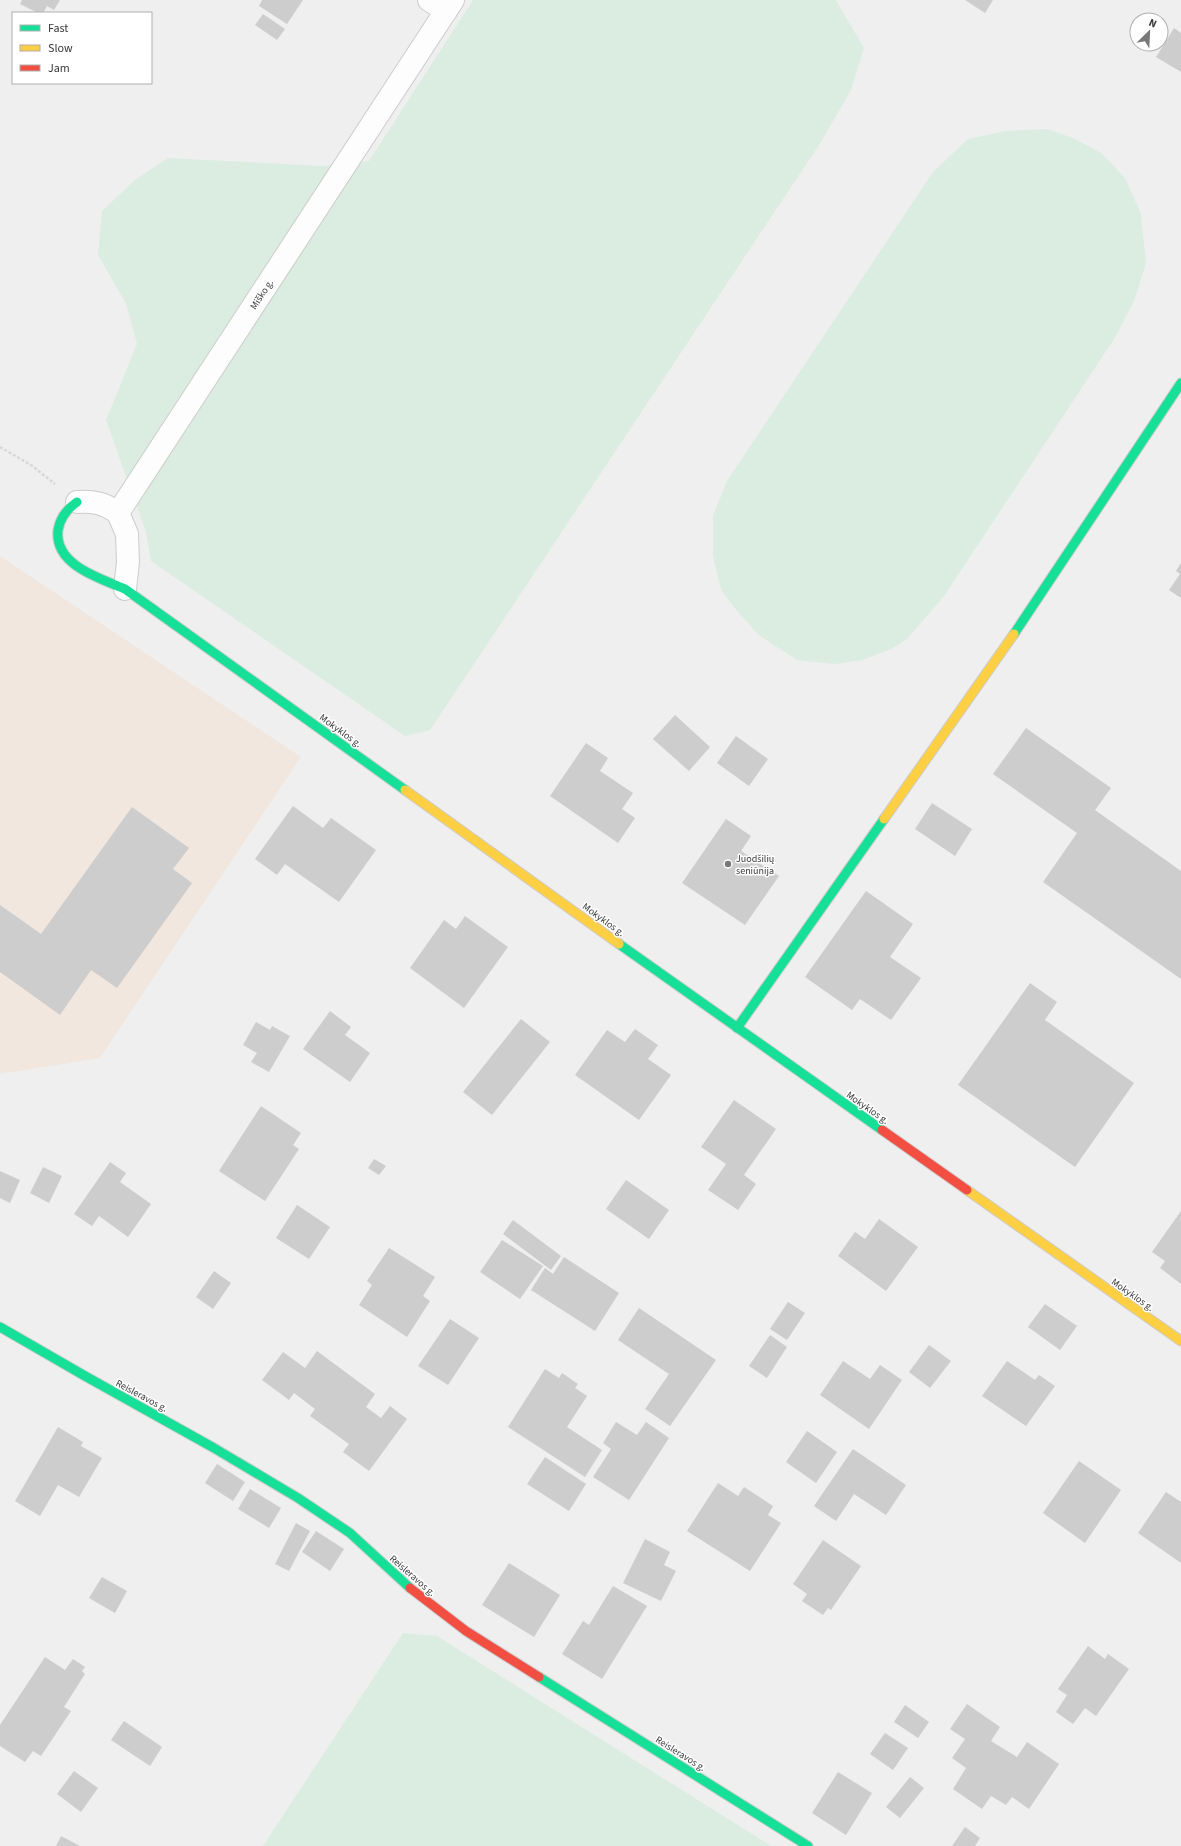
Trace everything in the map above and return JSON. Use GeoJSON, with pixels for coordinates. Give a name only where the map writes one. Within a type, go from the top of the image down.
{"type":"FeatureCollection","features":[{"type":"Feature","properties":{"kind":"street","name":"Miško g."},"geometry":{"type":"LineString","coordinates":[[118,513],[443,4]]}},
{"type":"Feature","properties":{"kind":"street"},"geometry":{"type":"LineString","coordinates":[[737,1028],[1025,617],[1181,383]]}},
{"type":"Feature","properties":{"kind":"street"},"geometry":{"type":"LineString","coordinates":[[77,502],[92,501],[106,504],[118,513],[127,534],[128,562],[125,589]]}},
{"type":"Feature","properties":{"kind":"street","name":"Mokyklos g."},"geometry":{"type":"LineString","coordinates":[[77,502],[69,507],[62,516],[57,533],[60,547],[69,561],[85,571],[125,589],[737,1028],[1181,1341]]}},
{"type":"Feature","properties":{"kind":"street","name":"Reisleravos g."},"geometry":{"type":"LineString","coordinates":[[0,1328],[53,1360],[203,1440],[279,1486],[340,1526],[424,1601],[466,1631],[808,1846]]}},
{"type":"Feature","properties":{"kind":"path"},"geometry":{"type":"LineString","coordinates":[[0,447],[31,465],[77,502]]}},
{"type":"Feature","properties":{"kind":"shaded area"},"geometry":{"type":"Polygon","coordinates":[[[0,556],[301,757],[100,1058],[0,1074],[0,556]]]}},
{"type":"Feature","properties":{"kind":"green space"},"geometry":{"type":"Polygon","coordinates":[[[473,0],[836,0],[864,48],[851,90],[821,142],[430,730],[405,736],[151,561],[146,532],[106,420],[137,344],[126,303],[98,255],[102,211],[135,180],[168,158],[321,166],[369,161],[473,0]]]}},
{"type":"Feature","properties":{"kind":"green space"},"geometry":{"type":"Polygon","coordinates":[[[1047,129],[1073,138],[1101,153],[1125,178],[1141,214],[1146,263],[1134,301],[1116,336],[944,596],[907,639],[891,649],[862,660],[835,664],[797,660],[760,636],[737,611],[721,590],[713,556],[713,516],[727,481],[933,172],[968,139],[1006,131],[1047,129]]]}},
{"type":"Feature","properties":{"kind":"green space"},"geometry":{"type":"Polygon","coordinates":[[[403,1633],[437,1636],[771,1846],[263,1846],[403,1633]]]}},
{"type":"Feature","properties":{"kind":"building"},"geometry":{"type":"Polygon","coordinates":[[[22,0],[60,0],[54,10],[47,6],[44,12],[36,12],[20,4],[22,0]]]}},
{"type":"Feature","properties":{"kind":"building"},"geometry":{"type":"Polygon","coordinates":[[[262,0],[303,0],[287,24],[259,6],[262,0]]]}},
{"type":"Feature","properties":{"kind":"building"},"geometry":{"type":"Polygon","coordinates":[[[965,0],[993,0],[985,13],[965,0]]]}},
{"type":"Feature","properties":{"kind":"building"},"geometry":{"type":"Polygon","coordinates":[[[263,14],[285,29],[277,40],[255,25],[263,14]]]}},
{"type":"Feature","properties":{"kind":"building"},"geometry":{"type":"Polygon","coordinates":[[[1174,28],[1181,33],[1181,72],[1156,57],[1159,52],[1169,52],[1169,36],[1174,28]]]}},
{"type":"Feature","properties":{"kind":"building"},"geometry":{"type":"Polygon","coordinates":[[[1181,563],[1181,598],[1169,590],[1180,574],[1176,571],[1181,563]]]}},
{"type":"Feature","properties":{"kind":"building"},"geometry":{"type":"Polygon","coordinates":[[[675,715],[710,747],[689,771],[653,739],[675,715]]]}},
{"type":"Feature","properties":{"kind":"building"},"geometry":{"type":"Polygon","coordinates":[[[1026,728],[1111,788],[1095,810],[1181,871],[1181,979],[1043,882],[1077,833],[993,774],[1026,728]]]}},
{"type":"Feature","properties":{"kind":"building"},"geometry":{"type":"Polygon","coordinates":[[[736,736],[768,759],[749,786],[717,763],[736,736]]]}},
{"type":"Feature","properties":{"kind":"building"},"geometry":{"type":"Polygon","coordinates":[[[586,743],[608,758],[600,771],[633,793],[622,809],[635,818],[618,843],[550,796],[586,743]]]}},
{"type":"Feature","properties":{"kind":"building"},"geometry":{"type":"Polygon","coordinates":[[[932,803],[972,829],[955,856],[915,829],[932,803]]]}},
{"type":"Feature","properties":{"kind":"building"},"geometry":{"type":"Polygon","coordinates":[[[293,806],[323,828],[331,818],[376,850],[339,902],[285,864],[277,875],[255,859],[293,806]]]}},
{"type":"Feature","properties":{"kind":"building"},"geometry":{"type":"Polygon","coordinates":[[[132,807],[189,848],[173,869],[192,883],[117,988],[91,970],[60,1015],[0,972],[0,905],[41,934],[132,807]]]}},
{"type":"Feature","properties":{"kind":"building","name":"Juodšilių seniūnija"},"geometry":{"type":"Polygon","coordinates":[[[726,819],[751,836],[741,851],[779,876],[745,925],[682,883],[726,819]]]}},
{"type":"Feature","properties":{"kind":"building"},"geometry":{"type":"Polygon","coordinates":[[[866,891],[913,924],[890,957],[921,978],[891,1020],[860,999],[852,1010],[805,977],[866,891]]]}},
{"type":"Feature","properties":{"kind":"building"},"geometry":{"type":"Polygon","coordinates":[[[465,916],[508,947],[464,1008],[410,968],[444,920],[456,929],[465,916]]]}},
{"type":"Feature","properties":{"kind":"building"},"geometry":{"type":"Polygon","coordinates":[[[1030,983],[1057,1002],[1045,1020],[1134,1083],[1075,1167],[958,1085],[1030,983]]]}},
{"type":"Feature","properties":{"kind":"building"},"geometry":{"type":"Polygon","coordinates":[[[330,1011],[351,1027],[345,1035],[370,1053],[350,1082],[303,1049],[330,1011]]]}},
{"type":"Feature","properties":{"kind":"building"},"geometry":{"type":"Polygon","coordinates":[[[521,1019],[550,1042],[492,1115],[463,1092],[521,1019]]]}},
{"type":"Feature","properties":{"kind":"building"},"geometry":{"type":"Polygon","coordinates":[[[256,1022],[270,1030],[272,1026],[290,1036],[269,1072],[251,1062],[257,1053],[243,1045],[256,1022]]]}},
{"type":"Feature","properties":{"kind":"building"},"geometry":{"type":"Polygon","coordinates":[[[635,1029],[658,1045],[648,1059],[671,1075],[639,1120],[575,1075],[607,1030],[625,1042],[635,1029]]]}},
{"type":"Feature","properties":{"kind":"building"},"geometry":{"type":"Polygon","coordinates":[[[734,1100],[776,1129],[744,1175],[756,1184],[738,1210],[708,1190],[726,1164],[701,1147],[734,1100]]]}},
{"type":"Feature","properties":{"kind":"building"},"geometry":{"type":"Polygon","coordinates":[[[261,1106],[301,1133],[293,1145],[299,1149],[265,1201],[219,1171],[261,1106]]]}},
{"type":"Feature","properties":{"kind":"building"},"geometry":{"type":"Polygon","coordinates":[[[374,1159],[386,1166],[379,1175],[368,1168],[374,1159]]]}},
{"type":"Feature","properties":{"kind":"building"},"geometry":{"type":"Polygon","coordinates":[[[110,1162],[126,1173],[120,1182],[151,1204],[128,1237],[99,1216],[92,1226],[74,1214],[110,1162]]]}},
{"type":"Feature","properties":{"kind":"building"},"geometry":{"type":"Polygon","coordinates":[[[43,1167],[62,1176],[49,1203],[30,1193],[43,1167]]]}},
{"type":"Feature","properties":{"kind":"building"},"geometry":{"type":"Polygon","coordinates":[[[0,1171],[20,1180],[10,1203],[0,1198],[0,1171]]]}},
{"type":"Feature","properties":{"kind":"building"},"geometry":{"type":"Polygon","coordinates":[[[626,1180],[669,1210],[649,1239],[606,1209],[626,1180]]]}},
{"type":"Feature","properties":{"kind":"building"},"geometry":{"type":"Polygon","coordinates":[[[297,1205],[330,1227],[309,1259],[276,1238],[297,1205]]]}},
{"type":"Feature","properties":{"kind":"building"},"geometry":{"type":"Polygon","coordinates":[[[1181,1211],[1181,1284],[1160,1268],[1165,1261],[1152,1252],[1181,1211]]]}},
{"type":"Feature","properties":{"kind":"building"},"geometry":{"type":"Polygon","coordinates":[[[879,1219],[918,1247],[886,1291],[838,1256],[855,1232],[865,1239],[879,1219]]]}},
{"type":"Feature","properties":{"kind":"building"},"geometry":{"type":"Polygon","coordinates":[[[513,1220],[561,1256],[551,1270],[503,1234],[513,1220]]]}},
{"type":"Feature","properties":{"kind":"building"},"geometry":{"type":"Polygon","coordinates":[[[502,1240],[543,1266],[520,1299],[480,1272],[502,1240]]]}},
{"type":"Feature","properties":{"kind":"building"},"geometry":{"type":"Polygon","coordinates":[[[389,1248],[435,1277],[423,1296],[430,1301],[407,1337],[359,1305],[372,1285],[367,1281],[389,1248]]]}},
{"type":"Feature","properties":{"kind":"building"},"geometry":{"type":"Polygon","coordinates":[[[564,1257],[619,1293],[595,1331],[531,1290],[545,1268],[553,1274],[564,1257]]]}},
{"type":"Feature","properties":{"kind":"building"},"geometry":{"type":"Polygon","coordinates":[[[214,1271],[231,1283],[213,1309],[196,1297],[214,1271]]]}},
{"type":"Feature","properties":{"kind":"building"},"geometry":{"type":"Polygon","coordinates":[[[788,1302],[805,1313],[787,1340],[770,1329],[788,1302]]]}},
{"type":"Feature","properties":{"kind":"building"},"geometry":{"type":"Polygon","coordinates":[[[1045,1304],[1077,1326],[1060,1350],[1028,1327],[1045,1304]]]}},
{"type":"Feature","properties":{"kind":"building"},"geometry":{"type":"Polygon","coordinates":[[[639,1308],[716,1360],[670,1426],[645,1409],[669,1374],[618,1340],[639,1308]]]}},
{"type":"Feature","properties":{"kind":"building"},"geometry":{"type":"Polygon","coordinates":[[[450,1319],[479,1338],[448,1385],[418,1366],[450,1319]]]}},
{"type":"Feature","properties":{"kind":"building"},"geometry":{"type":"Polygon","coordinates":[[[770,1335],[787,1347],[767,1378],[749,1366],[770,1335]]]}},
{"type":"Feature","properties":{"kind":"building"},"geometry":{"type":"Polygon","coordinates":[[[929,1345],[951,1361],[930,1388],[909,1372],[929,1345]]]}},
{"type":"Feature","properties":{"kind":"building"},"geometry":{"type":"Polygon","coordinates":[[[317,1351],[375,1394],[366,1407],[381,1418],[390,1406],[407,1419],[369,1471],[343,1452],[349,1444],[310,1416],[315,1409],[294,1393],[289,1400],[262,1380],[283,1352],[305,1368],[317,1351]]]}},
{"type":"Feature","properties":{"kind":"building"},"geometry":{"type":"Polygon","coordinates":[[[843,1361],[870,1379],[880,1365],[902,1380],[869,1429],[820,1395],[843,1361]]]}},
{"type":"Feature","properties":{"kind":"building"},"geometry":{"type":"Polygon","coordinates":[[[1007,1361],[1035,1380],[1039,1375],[1055,1386],[1026,1426],[982,1396],[1007,1361]]]}},
{"type":"Feature","properties":{"kind":"building"},"geometry":{"type":"Polygon","coordinates":[[[545,1369],[559,1378],[562,1373],[578,1384],[575,1388],[587,1396],[567,1427],[602,1450],[585,1477],[508,1427],[545,1369]]]}},
{"type":"Feature","properties":{"kind":"building"},"geometry":{"type":"Polygon","coordinates":[[[616,1422],[637,1435],[646,1422],[669,1438],[629,1500],[593,1477],[611,1449],[603,1443],[616,1422]]]}},
{"type":"Feature","properties":{"kind":"building"},"geometry":{"type":"Polygon","coordinates":[[[58,1427],[83,1442],[81,1446],[102,1458],[79,1497],[58,1485],[40,1516],[15,1501],[58,1427]]]}},
{"type":"Feature","properties":{"kind":"building"},"geometry":{"type":"Polygon","coordinates":[[[807,1431],[837,1452],[816,1483],[786,1462],[807,1431]]]}},
{"type":"Feature","properties":{"kind":"building"},"geometry":{"type":"Polygon","coordinates":[[[853,1449],[906,1485],[886,1515],[854,1494],[836,1521],[814,1506],[853,1449]]]}},
{"type":"Feature","properties":{"kind":"building"},"geometry":{"type":"Polygon","coordinates":[[[545,1457],[586,1484],[569,1511],[527,1484],[545,1457]]]}},
{"type":"Feature","properties":{"kind":"building"},"geometry":{"type":"Polygon","coordinates":[[[1079,1461],[1121,1490],[1085,1543],[1043,1513],[1079,1461]]]}},
{"type":"Feature","properties":{"kind":"building"},"geometry":{"type":"Polygon","coordinates":[[[217,1464],[245,1482],[233,1501],[205,1483],[217,1464]]]}},
{"type":"Feature","properties":{"kind":"building"},"geometry":{"type":"Polygon","coordinates":[[[718,1483],[738,1496],[744,1487],[773,1506],[768,1515],[781,1523],[750,1571],[687,1531],[718,1483]]]}},
{"type":"Feature","properties":{"kind":"building"},"geometry":{"type":"Polygon","coordinates":[[[250,1489],[281,1508],[269,1528],[238,1509],[250,1489]]]}},
{"type":"Feature","properties":{"kind":"building"},"geometry":{"type":"Polygon","coordinates":[[[1166,1492],[1181,1502],[1181,1563],[1138,1533],[1166,1492]]]}},
{"type":"Feature","properties":{"kind":"building"},"geometry":{"type":"Polygon","coordinates":[[[296,1523],[310,1531],[289,1571],[275,1564],[296,1523]]]}},
{"type":"Feature","properties":{"kind":"building"},"geometry":{"type":"Polygon","coordinates":[[[316,1531],[344,1549],[330,1571],[302,1552],[316,1531]]]}},
{"type":"Feature","properties":{"kind":"building"},"geometry":{"type":"Polygon","coordinates":[[[645,1539],[670,1552],[664,1565],[676,1571],[661,1601],[623,1583],[645,1539]]]}},
{"type":"Feature","properties":{"kind":"building"},"geometry":{"type":"Polygon","coordinates":[[[823,1540],[861,1566],[831,1610],[828,1608],[823,1615],[802,1601],[807,1594],[793,1584],[823,1540]]]}},
{"type":"Feature","properties":{"kind":"building"},"geometry":{"type":"Polygon","coordinates":[[[509,1563],[560,1595],[534,1637],[482,1605],[509,1563]]]}},
{"type":"Feature","properties":{"kind":"building"},"geometry":{"type":"Polygon","coordinates":[[[102,1577],[127,1591],[115,1613],[89,1598],[102,1577]]]}},
{"type":"Feature","properties":{"kind":"building"},"geometry":{"type":"Polygon","coordinates":[[[613,1586],[647,1606],[602,1679],[562,1654],[583,1621],[589,1625],[613,1586]]]}},
{"type":"Feature","properties":{"kind":"building"},"geometry":{"type":"Polygon","coordinates":[[[1088,1646],[1105,1659],[1108,1654],[1129,1669],[1096,1716],[1085,1708],[1073,1724],[1056,1712],[1067,1695],[1058,1689],[1088,1646]]]}},
{"type":"Feature","properties":{"kind":"building"},"geometry":{"type":"Polygon","coordinates":[[[45,1657],[65,1670],[73,1659],[85,1667],[82,1671],[85,1674],[64,1707],[71,1711],[41,1756],[33,1751],[25,1762],[0,1746],[0,1725],[45,1657]]]}},
{"type":"Feature","properties":{"kind":"building"},"geometry":{"type":"Polygon","coordinates":[[[967,1704],[1000,1727],[991,1741],[1017,1757],[1027,1742],[1059,1764],[1029,1809],[1012,1797],[1006,1805],[991,1796],[982,1809],[953,1789],[966,1768],[952,1758],[965,1739],[950,1729],[967,1704]]]}},
{"type":"Feature","properties":{"kind":"building"},"geometry":{"type":"Polygon","coordinates":[[[905,1705],[929,1722],[918,1738],[894,1722],[905,1705]]]}},
{"type":"Feature","properties":{"kind":"building"},"geometry":{"type":"Polygon","coordinates":[[[124,1721],[162,1747],[150,1766],[111,1740],[124,1721]]]}},
{"type":"Feature","properties":{"kind":"building"},"geometry":{"type":"Polygon","coordinates":[[[885,1733],[908,1748],[893,1770],[870,1754],[885,1733]]]}},
{"type":"Feature","properties":{"kind":"building"},"geometry":{"type":"Polygon","coordinates":[[[74,1771],[98,1788],[81,1812],[57,1794],[74,1771]]]}},
{"type":"Feature","properties":{"kind":"building"},"geometry":{"type":"Polygon","coordinates":[[[838,1772],[872,1793],[846,1835],[812,1813],[838,1772]]]}},
{"type":"Feature","properties":{"kind":"building"},"geometry":{"type":"Polygon","coordinates":[[[910,1777],[924,1788],[900,1818],[886,1807],[910,1777]]]}},
{"type":"Feature","properties":{"kind":"building"},"geometry":{"type":"Polygon","coordinates":[[[965,1827],[980,1838],[975,1846],[952,1846],[965,1827]]]}},
{"type":"Feature","properties":{"kind":"building"},"geometry":{"type":"Polygon","coordinates":[[[61,1836],[80,1846],[56,1846],[61,1836]]]}},
{"type":"Feature","properties":{"kind":"traffic: fast"},"geometry":{"type":"LineString","coordinates":[[1014,634],[1181,383]]}},
{"type":"Feature","properties":{"kind":"traffic: fast"},"geometry":{"type":"LineString","coordinates":[[77,502],[64,514],[58,530],[59,542],[63,552],[71,561],[91,575],[125,589],[405,790]]}},
{"type":"Feature","properties":{"kind":"traffic: fast"},"geometry":{"type":"LineString","coordinates":[[737,1028],[884,819]]}},
{"type":"Feature","properties":{"kind":"traffic: fast"},"geometry":{"type":"LineString","coordinates":[[619,944],[882,1130]]}},
{"type":"Feature","properties":{"kind":"traffic: fast"},"geometry":{"type":"LineString","coordinates":[[0,1327],[214,1448],[298,1498],[350,1533],[410,1588]]}},
{"type":"Feature","properties":{"kind":"traffic: fast"},"geometry":{"type":"LineString","coordinates":[[539,1677],[808,1846]]}},
{"type":"Feature","properties":{"kind":"traffic: slow"},"geometry":{"type":"LineString","coordinates":[[884,819],[1014,634]]}},
{"type":"Feature","properties":{"kind":"traffic: slow"},"geometry":{"type":"LineString","coordinates":[[405,790],[619,944]]}},
{"type":"Feature","properties":{"kind":"traffic: slow"},"geometry":{"type":"LineString","coordinates":[[967,1190],[1181,1341]]}},
{"type":"Feature","properties":{"kind":"traffic: jam"},"geometry":{"type":"LineString","coordinates":[[882,1130],[967,1190]]}},
{"type":"Feature","properties":{"kind":"traffic: jam"},"geometry":{"type":"LineString","coordinates":[[410,1588],[466,1631],[539,1677]]}},
{"type":"Feature","properties":{"kind":"place","name":"Juodšilių seniūnija"},"geometry":{"type":"Point","coordinates":[728,864]}}]}
